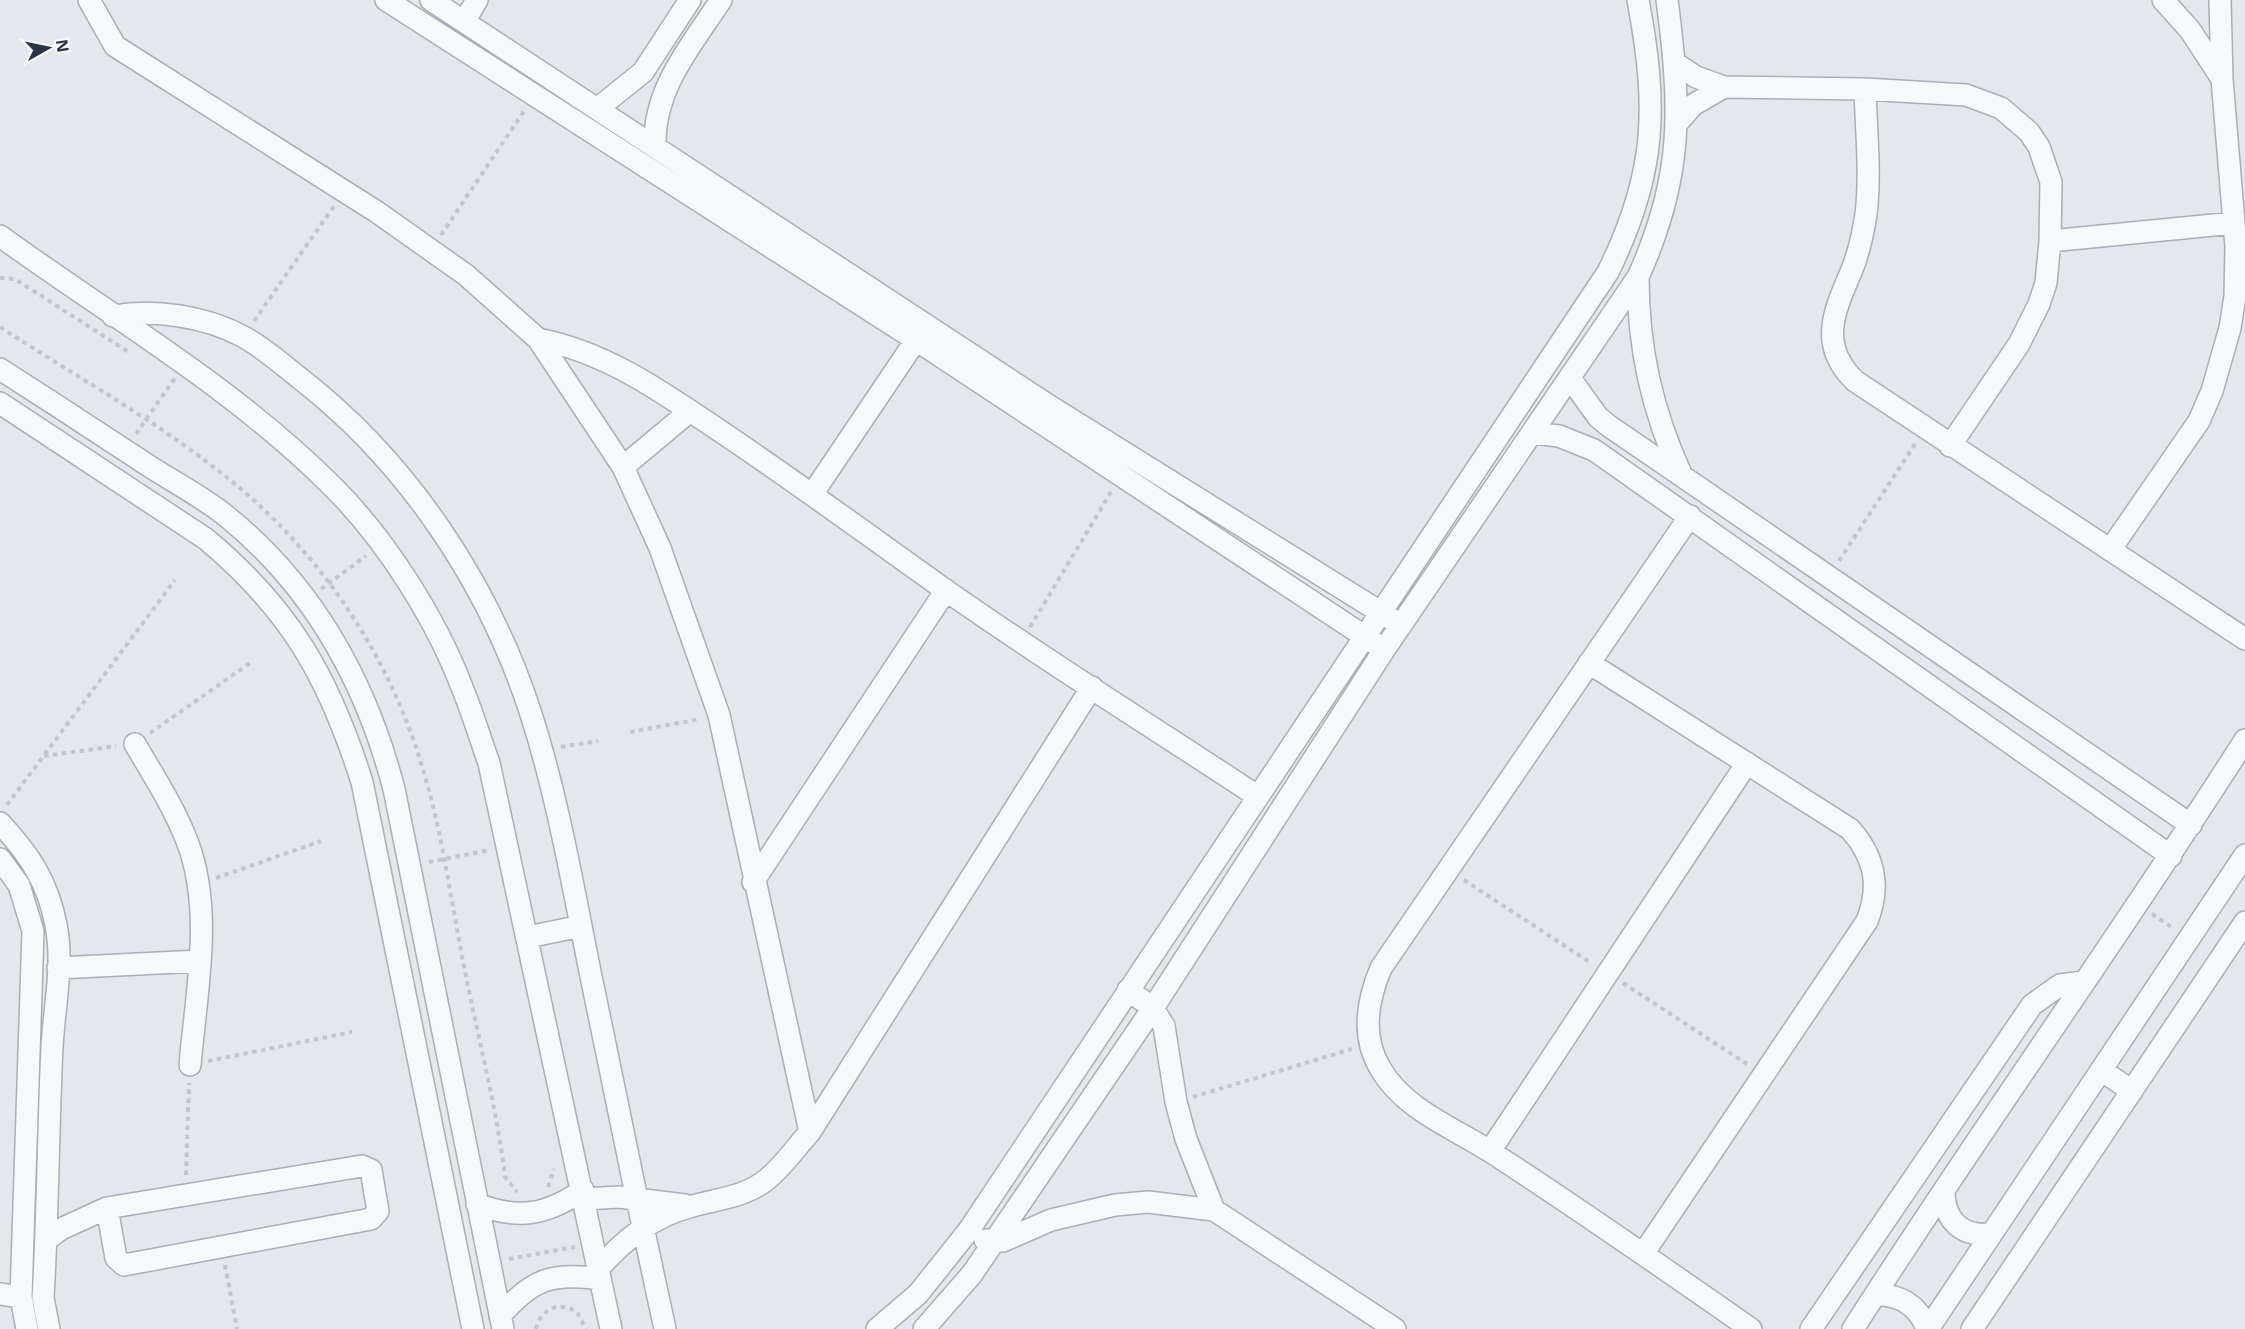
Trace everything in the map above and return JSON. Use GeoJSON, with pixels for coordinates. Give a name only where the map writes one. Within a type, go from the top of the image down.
{"type":"FeatureCollection","features":[{"type":"Feature","properties":{"kind":"street"},"geometry":{"type":"LineString","coordinates":[[89,0],[116,46],[344,191],[466,275],[538,339],[623,467],[660,548],[719,715],[753,882],[810,1132]]}},
{"type":"Feature","properties":{"kind":"street"},"geometry":{"type":"LineString","coordinates":[[386,0],[916,340],[1384,650]]}},
{"type":"Feature","properties":{"kind":"street"},"geometry":{"type":"LineString","coordinates":[[431,0],[1051,406],[1401,625]]}},
{"type":"Feature","properties":{"kind":"street"},"geometry":{"type":"LineString","coordinates":[[464,21],[477,0]]}},
{"type":"Feature","properties":{"kind":"street"},"geometry":{"type":"LineString","coordinates":[[597,109],[643,72],[690,0]]}},
{"type":"Feature","properties":{"kind":"street"},"geometry":{"type":"LineString","coordinates":[[655,146],[659,105],[666,87],[684,55],[722,0]]}},
{"type":"Feature","properties":{"kind":"street"},"geometry":{"type":"LineString","coordinates":[[877,1329],[918,1294],[969,1230],[1608,272],[1623,240],[1644,173],[1651,115],[1649,57],[1638,0]]}},
{"type":"Feature","properties":{"kind":"street"},"geometry":{"type":"LineString","coordinates":[[924,1329],[957,1294],[1153,1008],[1384,650],[1638,277],[1660,223],[1668,194],[1678,122],[1675,63],[1667,0]]}},
{"type":"Feature","properties":{"kind":"street"},"geometry":{"type":"LineString","coordinates":[[2163,0],[2190,30],[2222,79]]}},
{"type":"Feature","properties":{"kind":"street"},"geometry":{"type":"LineString","coordinates":[[2110,550],[2199,421],[2212,391],[2228,339],[2235,296],[2234,223],[2222,79],[2220,0]]}},
{"type":"Feature","properties":{"kind":"street"},"geometry":{"type":"LineString","coordinates":[[665,41],[684,55]]}},
{"type":"Feature","properties":{"kind":"street"},"geometry":{"type":"LineString","coordinates":[[1675,63],[1696,76],[1724,87],[1865,89],[1966,95],[2001,108],[2029,132],[2046,164],[2051,182],[2050,241],[2046,283],[2030,325],[1950,446]]}},
{"type":"Feature","properties":{"kind":"street"},"geometry":{"type":"LineString","coordinates":[[1678,122],[1693,105],[1724,87]]}},
{"type":"Feature","properties":{"kind":"street"},"geometry":{"type":"LineString","coordinates":[[1865,89],[1866,212],[1858,254],[1834,310],[1834,346],[1844,370],[1855,381],[1950,446],[2245,639]]}},
{"type":"Feature","properties":{"kind":"street"},"geometry":{"type":"LineString","coordinates":[[2050,241],[2234,223]]}},
{"type":"Feature","properties":{"kind":"street"},"geometry":{"type":"LineString","coordinates":[[0,237],[113,316],[178,373],[278,435],[335,489],[381,545],[428,617],[463,688],[489,763],[584,1194],[611,1329]]}},
{"type":"Feature","properties":{"kind":"street"},"geometry":{"type":"LineString","coordinates":[[1638,277],[1640,334],[1647,380],[1674,471]]}},
{"type":"Feature","properties":{"kind":"street"},"geometry":{"type":"LineString","coordinates":[[113,316],[131,313],[177,316],[221,327],[243,336],[313,389],[346,418],[392,467],[457,554],[498,630],[515,669],[542,750],[665,1329]]}},
{"type":"Feature","properties":{"kind":"street"},"geometry":{"type":"LineString","coordinates":[[538,339],[567,345],[619,366],[690,411],[813,493],[946,590],[1257,796]]}},
{"type":"Feature","properties":{"kind":"street"},"geometry":{"type":"LineString","coordinates":[[813,493],[916,340]]}},
{"type":"Feature","properties":{"kind":"street"},"geometry":{"type":"LineString","coordinates":[[0,369],[224,514],[260,546],[306,600],[345,657],[382,744],[409,865],[502,1323]]}},
{"type":"Feature","properties":{"kind":"street"},"geometry":{"type":"LineString","coordinates":[[1570,378],[1598,417],[2191,825]]}},
{"type":"Feature","properties":{"kind":"street"},"geometry":{"type":"LineString","coordinates":[[0,403],[206,539],[275,606],[316,667],[335,705],[362,782],[473,1329]]}},
{"type":"Feature","properties":{"kind":"street"},"geometry":{"type":"LineString","coordinates":[[623,467],[690,411]]}},
{"type":"Feature","properties":{"kind":"street"},"geometry":{"type":"LineString","coordinates":[[1533,433],[1577,442],[1651,489],[2171,856]]}},
{"type":"Feature","properties":{"kind":"street"},"geometry":{"type":"LineString","coordinates":[[1651,489],[1674,471]]}},
{"type":"Feature","properties":{"kind":"street"},"geometry":{"type":"LineString","coordinates":[[1690,516],[1382,968],[1371,992],[1367,1018],[1370,1044],[1380,1068],[1395,1089],[1414,1105],[1490,1151],[1751,1329]]}},
{"type":"Feature","properties":{"kind":"street"},"geometry":{"type":"LineString","coordinates":[[753,882],[946,590]]}},
{"type":"Feature","properties":{"kind":"street"},"geometry":{"type":"LineString","coordinates":[[1589,663],[1843,824],[1861,841],[1875,872],[1873,906],[1867,921],[1643,1254]]}},
{"type":"Feature","properties":{"kind":"street"},"geometry":{"type":"LineString","coordinates":[[502,1323],[519,1295],[544,1280],[600,1273],[627,1239],[643,1228],[691,1206],[741,1194],[766,1180],[810,1132],[1092,687]]}},
{"type":"Feature","properties":{"kind":"street"},"geometry":{"type":"LineString","coordinates":[[1853,1329],[2083,982],[2171,856],[2245,740]]}},
{"type":"Feature","properties":{"kind":"street"},"geometry":{"type":"LineString","coordinates":[[135,744],[187,841],[199,884],[199,962],[190,1065]]}},
{"type":"Feature","properties":{"kind":"street"},"geometry":{"type":"LineString","coordinates":[[2082,793],[2099,762]]}},
{"type":"Feature","properties":{"kind":"street"},"geometry":{"type":"LineString","coordinates":[[1490,1151],[1747,763]]}},
{"type":"Feature","properties":{"kind":"street"},"geometry":{"type":"LineString","coordinates":[[3,815],[46,886],[57,926],[58,968],[52,1049],[44,1298],[50,1329]]}},
{"type":"Feature","properties":{"kind":"street"},"geometry":{"type":"LineString","coordinates":[[1875,1295],[1894,1296],[1912,1305],[1928,1329],[2245,855]]}},
{"type":"Feature","properties":{"kind":"street"},"geometry":{"type":"LineString","coordinates":[[0,859],[19,885],[33,931],[21,1297],[27,1329]]}},
{"type":"Feature","properties":{"kind":"street"},"geometry":{"type":"LineString","coordinates":[[1972,1329],[2245,922]]}},
{"type":"Feature","properties":{"kind":"street"},"geometry":{"type":"LineString","coordinates":[[528,937],[581,926]]}},
{"type":"Feature","properties":{"kind":"street"},"geometry":{"type":"LineString","coordinates":[[58,968],[199,962]]}},
{"type":"Feature","properties":{"kind":"street"},"geometry":{"type":"LineString","coordinates":[[1811,1329],[2032,1005],[2061,985],[2083,982]]}},
{"type":"Feature","properties":{"kind":"street"},"geometry":{"type":"LineString","coordinates":[[1128,990],[1153,1008],[1167,1036],[1176,1102],[1192,1157],[1214,1209]]}},
{"type":"Feature","properties":{"kind":"street"},"geometry":{"type":"LineString","coordinates":[[28,1046],[52,1049]]}},
{"type":"Feature","properties":{"kind":"street"},"geometry":{"type":"LineString","coordinates":[[2101,1070],[2132,1091]]}},
{"type":"Feature","properties":{"kind":"street"},"geometry":{"type":"LineString","coordinates":[[46,1240],[61,1229],[107,1208],[362,1166],[371,1170],[378,1211],[374,1218],[120,1264],[116,1258],[107,1208]]}},
{"type":"Feature","properties":{"kind":"street"},"geometry":{"type":"LineString","coordinates":[[1944,1193],[1949,1216],[1957,1226],[1972,1234],[1990,1234]]}},
{"type":"Feature","properties":{"kind":"street"},"geometry":{"type":"LineString","coordinates":[[477,1204],[501,1214],[516,1214],[551,1208],[584,1194],[691,1206]]}},
{"type":"Feature","properties":{"kind":"street"},"geometry":{"type":"LineString","coordinates":[[969,1230],[993,1242],[1012,1239],[1051,1220],[1115,1204],[1160,1203],[1214,1209],[1395,1329]]}},
{"type":"Feature","properties":{"kind":"street"},"geometry":{"type":"LineString","coordinates":[[0,1294],[21,1297]]}},
{"type":"Feature","properties":{"kind":"path"},"geometry":{"type":"LineString","coordinates":[[430,250],[535,94]]}},
{"type":"Feature","properties":{"kind":"path"},"geometry":{"type":"LineString","coordinates":[[243,336],[344,191]]}},
{"type":"Feature","properties":{"kind":"path"},"geometry":{"type":"LineString","coordinates":[[0,278],[15,279],[138,358]]}},
{"type":"Feature","properties":{"kind":"path"},"geometry":{"type":"LineString","coordinates":[[164,375],[178,373]]}},
{"type":"Feature","properties":{"kind":"path"},"geometry":{"type":"LineString","coordinates":[[125,450],[178,373]]}},
{"type":"Feature","properties":{"kind":"path"},"geometry":{"type":"LineString","coordinates":[[1829,577],[1925,429]]}},
{"type":"Feature","properties":{"kind":"path"},"geometry":{"type":"LineString","coordinates":[[1022,640],[1120,477]]}},
{"type":"Feature","properties":{"kind":"path"},"geometry":{"type":"LineString","coordinates":[[306,600],[381,545]]}},
{"type":"Feature","properties":{"kind":"path"},"geometry":{"type":"LineString","coordinates":[[3,815],[175,580]]}},
{"type":"Feature","properties":{"kind":"path"},"geometry":{"type":"LineString","coordinates":[[44,756],[135,744],[253,661]]}},
{"type":"Feature","properties":{"kind":"path"},"geometry":{"type":"LineString","coordinates":[[630,732],[719,715]]}},
{"type":"Feature","properties":{"kind":"path"},"geometry":{"type":"LineString","coordinates":[[542,750],[598,741]]}},
{"type":"Feature","properties":{"kind":"path"},"geometry":{"type":"LineString","coordinates":[[199,884],[321,841]]}},
{"type":"Feature","properties":{"kind":"path"},"geometry":{"type":"LineString","coordinates":[[409,865],[508,847]]}},
{"type":"Feature","properties":{"kind":"path"},"geometry":{"type":"LineString","coordinates":[[2137,903],[2189,939]]}},
{"type":"Feature","properties":{"kind":"path"},"geometry":{"type":"LineString","coordinates":[[186,1195],[190,1065],[352,1032]]}},
{"type":"Feature","properties":{"kind":"path"},"geometry":{"type":"LineString","coordinates":[[1176,1102],[1370,1044]]}},
{"type":"Feature","properties":{"kind":"path"},"geometry":{"type":"LineString","coordinates":[[489,1262],[594,1244]]}},
{"type":"Feature","properties":{"kind":"path"},"geometry":{"type":"LineString","coordinates":[[221,1247],[237,1329]]}},
{"type":"Feature","properties":{"kind":"path"},"geometry":{"type":"LineString","coordinates":[[536,1329],[542,1315],[554,1307],[562,1306],[577,1312],[586,1329]]}}]}
